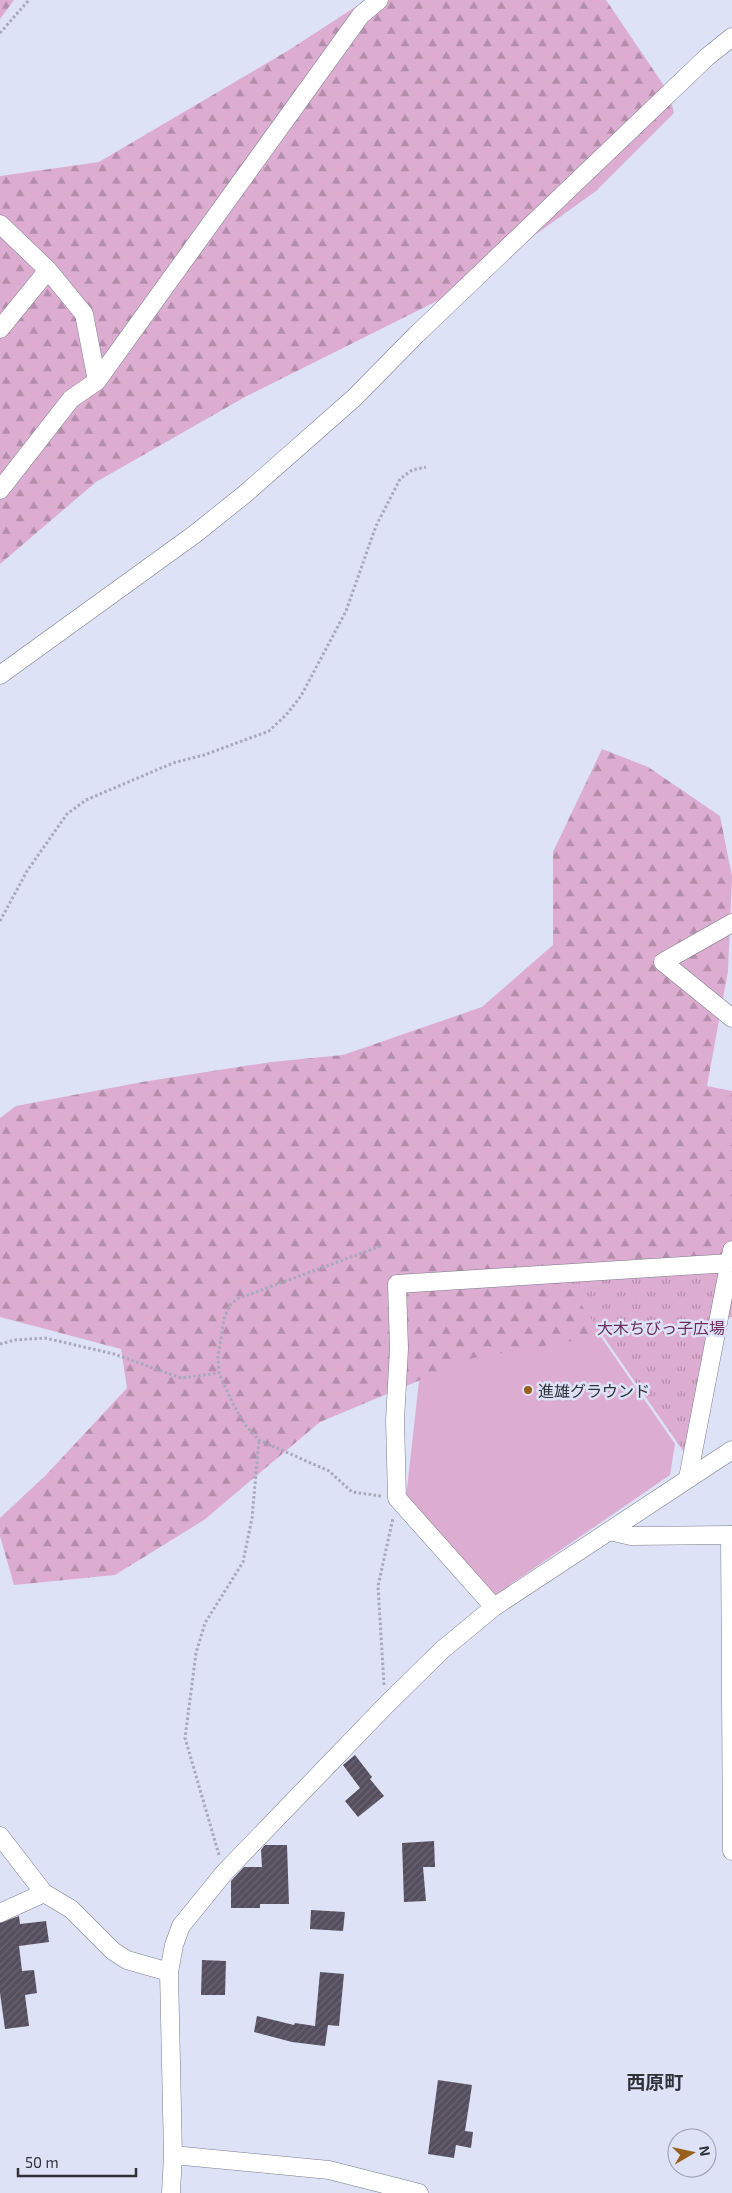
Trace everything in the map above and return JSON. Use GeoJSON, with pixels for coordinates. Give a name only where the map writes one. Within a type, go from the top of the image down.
{"type":"FeatureCollection","features":[{"type":"Feature","properties":{"kind":"street"},"geometry":{"type":"LineString","coordinates":[[0,490],[70,399],[96,381],[361,15],[379,0]]}},
{"type":"Feature","properties":{"kind":"street"},"geometry":{"type":"LineString","coordinates":[[0,675],[195,534],[245,494],[354,398],[423,328],[707,57],[732,36]]}},
{"type":"Feature","properties":{"kind":"street"},"geometry":{"type":"LineString","coordinates":[[0,224],[48,270],[84,314],[96,381]]}},
{"type":"Feature","properties":{"kind":"street"},"geometry":{"type":"LineString","coordinates":[[1,326],[48,270]]}},
{"type":"Feature","properties":{"kind":"street"},"geometry":{"type":"LineString","coordinates":[[732,923],[663,962],[732,1018]]}},
{"type":"Feature","properties":{"kind":"street"},"geometry":{"type":"LineString","coordinates":[[494,1607],[397,1498],[395,1420],[399,1349],[397,1284],[731,1256],[688,1478]]}},
{"type":"Feature","properties":{"kind":"street"},"geometry":{"type":"LineString","coordinates":[[171,2193],[173,2155],[169,1972],[174,1945],[181,1926],[224,1874],[386,1705],[442,1650],[494,1607],[732,1450]]}},
{"type":"Feature","properties":{"kind":"street"},"geometry":{"type":"LineString","coordinates":[[609,1531],[631,1536],[731,1535],[732,1851]]}},
{"type":"Feature","properties":{"kind":"street"},"geometry":{"type":"LineString","coordinates":[[0,1836],[44,1893],[71,1909],[112,1951],[127,1960],[169,1972]]}},
{"type":"Feature","properties":{"kind":"street"},"geometry":{"type":"LineString","coordinates":[[0,1913],[44,1893]]}},
{"type":"Feature","properties":{"kind":"street"},"geometry":{"type":"LineString","coordinates":[[173,2155],[329,2170],[419,2193]]}},
{"type":"Feature","properties":{"kind":"path"},"geometry":{"type":"LineString","coordinates":[[0,33],[29,0]]}},
{"type":"Feature","properties":{"kind":"path"},"geometry":{"type":"LineString","coordinates":[[0,921],[27,871],[67,814],[86,800],[173,762],[204,755],[269,731],[286,715],[301,696],[346,611],[376,526],[400,479],[412,470],[426,467]]}},
{"type":"Feature","properties":{"kind":"path"},"geometry":{"type":"LineString","coordinates":[[381,1246],[237,1299],[229,1306],[224,1319],[218,1357],[219,1373],[233,1404],[246,1426],[259,1440],[329,1471],[352,1492],[397,1498],[378,1586],[386,1705]]}},
{"type":"Feature","properties":{"kind":"path"},"geometry":{"type":"LineString","coordinates":[[0,1344],[15,1340],[45,1338],[114,1354],[181,1378],[219,1373]]}},
{"type":"Feature","properties":{"kind":"path"},"geometry":{"type":"LineString","coordinates":[[224,1874],[185,1738],[196,1653],[205,1623],[243,1562],[252,1518],[259,1440]]}},
{"type":"Feature","properties":{"kind":"green space"},"geometry":{"type":"Polygon","coordinates":[[[0,0],[14,0],[0,19],[0,0]]]}},
{"type":"Feature","properties":{"kind":"green space"},"geometry":{"type":"Polygon","coordinates":[[[366,0],[606,0],[669,93],[674,113],[596,191],[457,291],[245,397],[96,482],[0,564],[0,176],[99,162],[289,50],[366,0]]]}},
{"type":"Feature","properties":{"kind":"green space"},"geometry":{"type":"Polygon","coordinates":[[[602,749],[648,767],[720,816],[732,877],[728,971],[707,1086],[732,1091],[732,1317],[644,1329],[473,1358],[320,1422],[204,1520],[115,1575],[14,1585],[0,1536],[0,1518],[46,1475],[127,1388],[121,1349],[0,1317],[0,1118],[16,1106],[142,1082],[271,1062],[343,1055],[482,1007],[553,945],[553,852],[602,749]]]}},
{"type":"Feature","properties":{"kind":"green space","name":"大木ちびっ子広場"},"geometry":{"type":"Polygon","coordinates":[[[725,1270],[688,1458],[564,1280],[725,1270]]]}},
{"type":"Feature","properties":{"kind":"green space","name":"進雄グラウンド"},"geometry":{"type":"Polygon","coordinates":[[[563,1282],[675,1444],[670,1475],[495,1595],[406,1498],[424,1336],[563,1282]]]}},
{"type":"Feature","properties":{"kind":"building"},"geometry":{"type":"Polygon","coordinates":[[[355,1755],[372,1777],[370,1779],[384,1796],[358,1817],[345,1801],[360,1788],[343,1765],[355,1755]]]}},
{"type":"Feature","properties":{"kind":"building"},"geometry":{"type":"Polygon","coordinates":[[[434,1841],[435,1867],[423,1867],[426,1901],[404,1902],[402,1843],[434,1841]]]}},
{"type":"Feature","properties":{"kind":"building"},"geometry":{"type":"Polygon","coordinates":[[[265,1845],[287,1845],[289,1904],[260,1904],[260,1908],[231,1908],[231,1881],[244,1867],[262,1867],[261,1850],[265,1845]]]}},
{"type":"Feature","properties":{"kind":"building"},"geometry":{"type":"Polygon","coordinates":[[[311,1910],[345,1912],[343,1931],[310,1929],[311,1910]]]}},
{"type":"Feature","properties":{"kind":"building"},"geometry":{"type":"Polygon","coordinates":[[[19,1916],[20,1924],[46,1921],[49,1942],[19,1946],[22,1971],[34,1970],[37,1993],[25,1995],[29,2026],[5,2029],[0,1993],[0,1923],[19,1916]]]}},
{"type":"Feature","properties":{"kind":"building"},"geometry":{"type":"Polygon","coordinates":[[[202,1960],[226,1961],[225,1995],[201,1995],[202,1960]]]}},
{"type":"Feature","properties":{"kind":"building"},"geometry":{"type":"Polygon","coordinates":[[[320,1972],[344,1974],[339,2026],[328,2025],[325,2046],[292,2042],[254,2032],[257,2016],[294,2025],[295,2023],[315,2026],[320,1972]]]}},
{"type":"Feature","properties":{"kind":"building"},"geometry":{"type":"Polygon","coordinates":[[[438,2080],[472,2085],[465,2131],[473,2132],[471,2148],[456,2145],[454,2158],[428,2154],[438,2080]]]}},
{"type":"Feature","properties":{"kind":"place","name":"進雄グラウンド"},"geometry":{"type":"Point","coordinates":[528,1390]}},
{"type":"Feature","properties":{"kind":"district","name":"西原町"},"geometry":{"type":"Point","coordinates":[655,2081]}}]}
